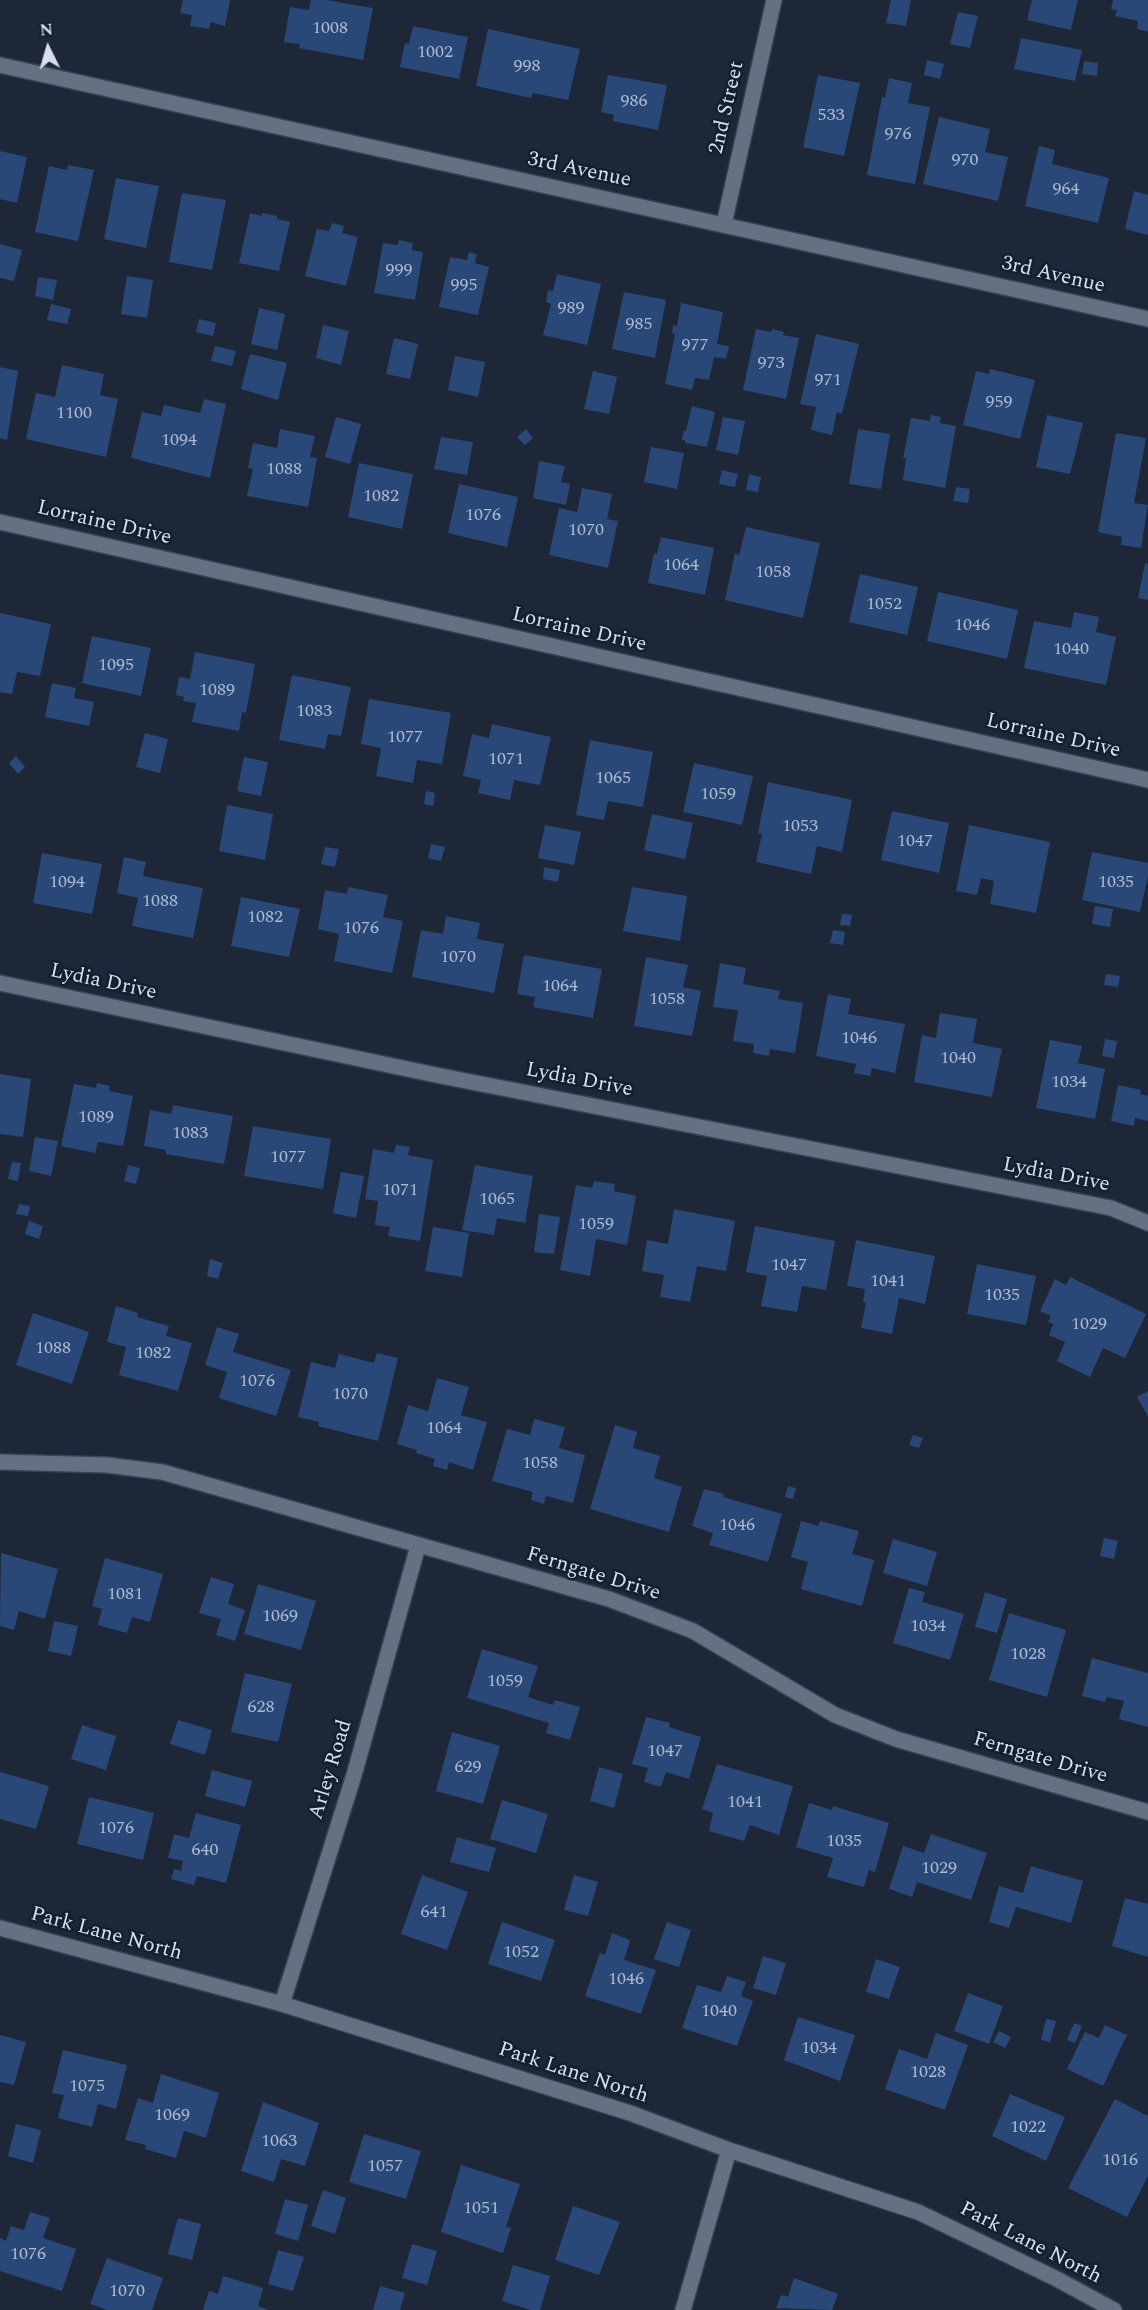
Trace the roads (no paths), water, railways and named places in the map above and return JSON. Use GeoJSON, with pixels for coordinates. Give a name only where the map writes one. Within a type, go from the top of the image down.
{"type":"FeatureCollection","features":[{"type":"Feature","properties":{"kind":"street","name":"2nd Street"},"geometry":{"type":"LineString","coordinates":[[724,224],[774,0]]}},
{"type":"Feature","properties":{"kind":"street","name":"3rd Avenue"},"geometry":{"type":"LineString","coordinates":[[0,65],[1148,319]]}},
{"type":"Feature","properties":{"kind":"street","name":"Lorraine Drive"},"geometry":{"type":"LineString","coordinates":[[0,522],[1148,780]]}},
{"type":"Feature","properties":{"kind":"street","name":"Lydia Drive"},"geometry":{"type":"LineString","coordinates":[[0,983],[436,1075],[1111,1208],[1148,1223]]}},
{"type":"Feature","properties":{"kind":"street","name":"Ferngate Drive"},"geometry":{"type":"LineString","coordinates":[[0,1462],[107,1465],[162,1472],[609,1599],[693,1631],[835,1714],[896,1738],[1148,1812]]}},
{"type":"Feature","properties":{"kind":"street","name":"Arley Road"},"geometry":{"type":"LineString","coordinates":[[282,2004],[354,1775],[418,1546]]}},
{"type":"Feature","properties":{"kind":"street","name":"Park Lane North"},"geometry":{"type":"LineString","coordinates":[[0,1928],[282,2004],[630,2113],[729,2151],[918,2212],[1055,2278],[1114,2310]]}},
{"type":"Feature","properties":{"kind":"street"},"geometry":{"type":"LineString","coordinates":[[683,2310],[729,2151]]}}]}
